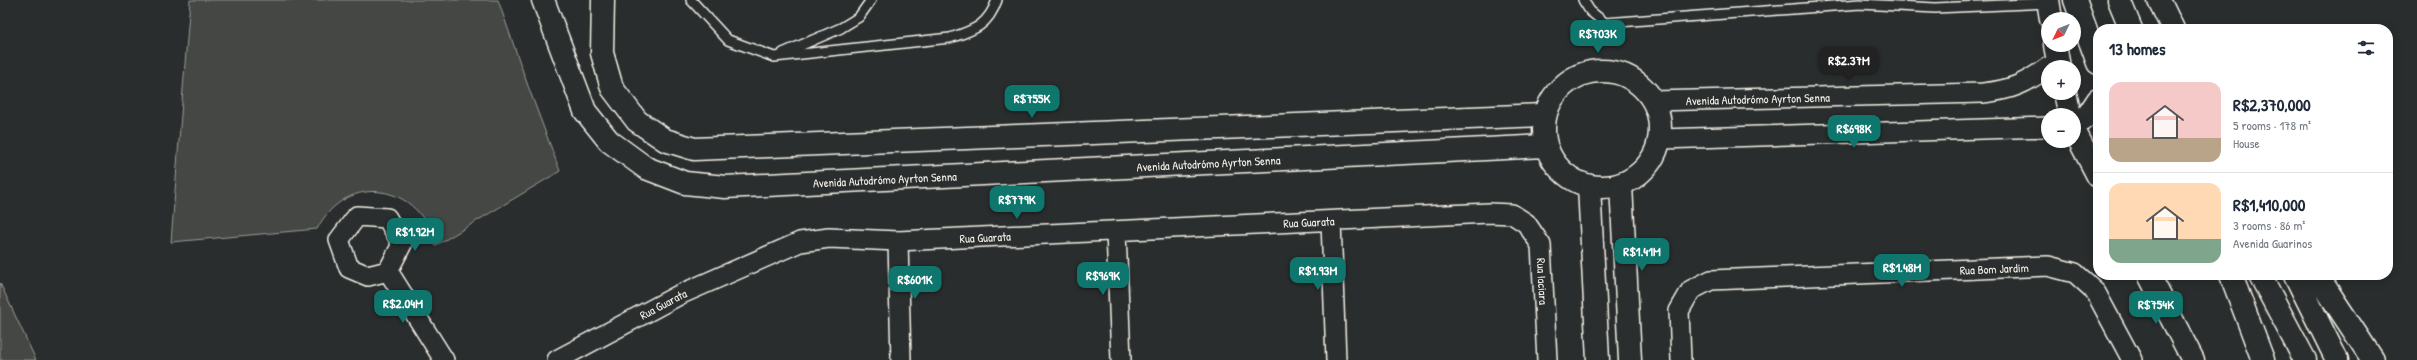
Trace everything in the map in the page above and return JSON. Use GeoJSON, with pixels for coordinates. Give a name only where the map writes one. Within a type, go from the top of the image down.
{"type":"FeatureCollection","features":[{"type":"Feature","properties":{"kind":"main road","name":"Avenida Autodrómo Ayrton Senna"},"geometry":{"type":"LineString","coordinates":[[543,0],[585,112],[609,141],[646,168],[685,183],[724,187],[1545,146]]}},
{"type":"Feature","properties":{"kind":"main road"},"geometry":{"type":"LineString","coordinates":[[603,0],[602,53],[612,88],[636,121],[665,140],[694,149],[1544,115]]}},
{"type":"Feature","properties":{"kind":"main road"},"geometry":{"type":"LineString","coordinates":[[2075,0],[2093,49]]}},
{"type":"Feature","properties":{"kind":"main road"},"geometry":{"type":"LineString","coordinates":[[2118,0],[2129,24]]}},
{"type":"Feature","properties":{"kind":"main road"},"geometry":{"type":"LineString","coordinates":[[1604,70],[1624,74],[1641,85],[1654,101],[1660,119],[1660,139],[1655,154],[1647,167],[1635,178],[1621,185],[1605,188],[1589,186],[1575,181],[1562,172],[1552,160],[1545,146],[1543,130],[1544,115],[1552,96],[1566,82],[1584,72],[1604,70]]}},
{"type":"Feature","properties":{"kind":"main road"},"geometry":{"type":"LineString","coordinates":[[2081,120],[2088,115],[2093,108]]}},
{"type":"Feature","properties":{"kind":"main road"},"geometry":{"type":"LineString","coordinates":[[2081,143],[2093,166]]}},
{"type":"Feature","properties":{"kind":"main road"},"geometry":{"type":"LineString","coordinates":[[1621,185],[1630,360]]}},
{"type":"Feature","properties":{"kind":"main road"},"geometry":{"type":"LineString","coordinates":[[1589,186],[1598,360]]}},
{"type":"Feature","properties":{"kind":"main road"},"geometry":{"type":"LineString","coordinates":[[2152,280],[2193,360]]}},
{"type":"Feature","properties":{"kind":"main road"},"geometry":{"type":"LineString","coordinates":[[2233,280],[2263,360]]}},
{"type":"Feature","properties":{"kind":"main road"},"geometry":{"type":"LineString","coordinates":[[2263,280],[2305,360]]}},
{"type":"Feature","properties":{"kind":"main road"},"geometry":{"type":"LineString","coordinates":[[2297,280],[2337,360]]}},
{"type":"Feature","properties":{"kind":"main road"},"geometry":{"type":"LineString","coordinates":[[2320,280],[2374,360]]}},
{"type":"Feature","properties":{"kind":"street","name":"Avenida Autodrómo Ayrton Senna"},"geometry":{"type":"LineString","coordinates":[[1654,101],[1983,93],[2007,90],[2028,81],[2041,71]]}},
{"type":"Feature","properties":{"kind":"street"},"geometry":{"type":"LineString","coordinates":[[1660,139],[2041,127]]}},
{"type":"Feature","properties":{"kind":"street","name":"Rua Guarata"},"geometry":{"type":"LineString","coordinates":[[557,360],[678,295],[800,242],[829,238],[898,242],[1489,213],[1512,214]]}},
{"type":"Feature","properties":{"kind":"street","name":"Rua Iaciara"},"geometry":{"type":"LineString","coordinates":[[1512,214],[1526,223],[1541,245],[1547,360]]}},
{"type":"Feature","properties":{"kind":"street"},"geometry":{"type":"LineString","coordinates":[[1331,221],[1336,360]]}},
{"type":"Feature","properties":{"kind":"street"},"geometry":{"type":"LineString","coordinates":[[1116,231],[1121,360]]}},
{"type":"Feature","properties":{"kind":"street"},"geometry":{"type":"LineString","coordinates":[[898,242],[901,360]]}},
{"type":"Feature","properties":{"kind":"street","name":"Rua Bom Jardim"},"geometry":{"type":"LineString","coordinates":[[1681,360],[1679,311],[1691,290],[1711,280],[2048,266],[2075,274],[2095,291],[2132,360]]}},
{"type":"Feature","properties":{"kind":"street"},"geometry":{"type":"LineString","coordinates":[[388,271],[444,360]]}},
{"type":"Feature","properties":{"kind":"lane"},"geometry":{"type":"LineString","coordinates":[[691,0],[728,40],[774,57],[950,38],[977,29],[993,11],[997,0]]}},
{"type":"Feature","properties":{"kind":"lane"},"geometry":{"type":"LineString","coordinates":[[774,57],[841,28],[859,17],[871,0]]}},
{"type":"Feature","properties":{"kind":"lane"},"geometry":{"type":"LineString","coordinates":[[1583,0],[1590,11],[1605,23],[1861,2],[1913,8],[1967,4],[2049,7]]}},
{"type":"Feature","properties":{"kind":"lane"},"geometry":{"type":"LineString","coordinates":[[1892,5],[1906,0]]}},
{"type":"Feature","properties":{"kind":"shaded area"},"geometry":{"type":"Polygon","coordinates":[[[190,0],[498,0],[560,171],[435,246],[427,225],[415,209],[399,198],[382,192],[364,192],[346,198],[330,210],[317,229],[171,242],[190,0]]]}},
{"type":"Feature","properties":{"kind":"shaded area"},"geometry":{"type":"Polygon","coordinates":[[[0,283],[36,360],[0,360],[0,283]]]}}]}
